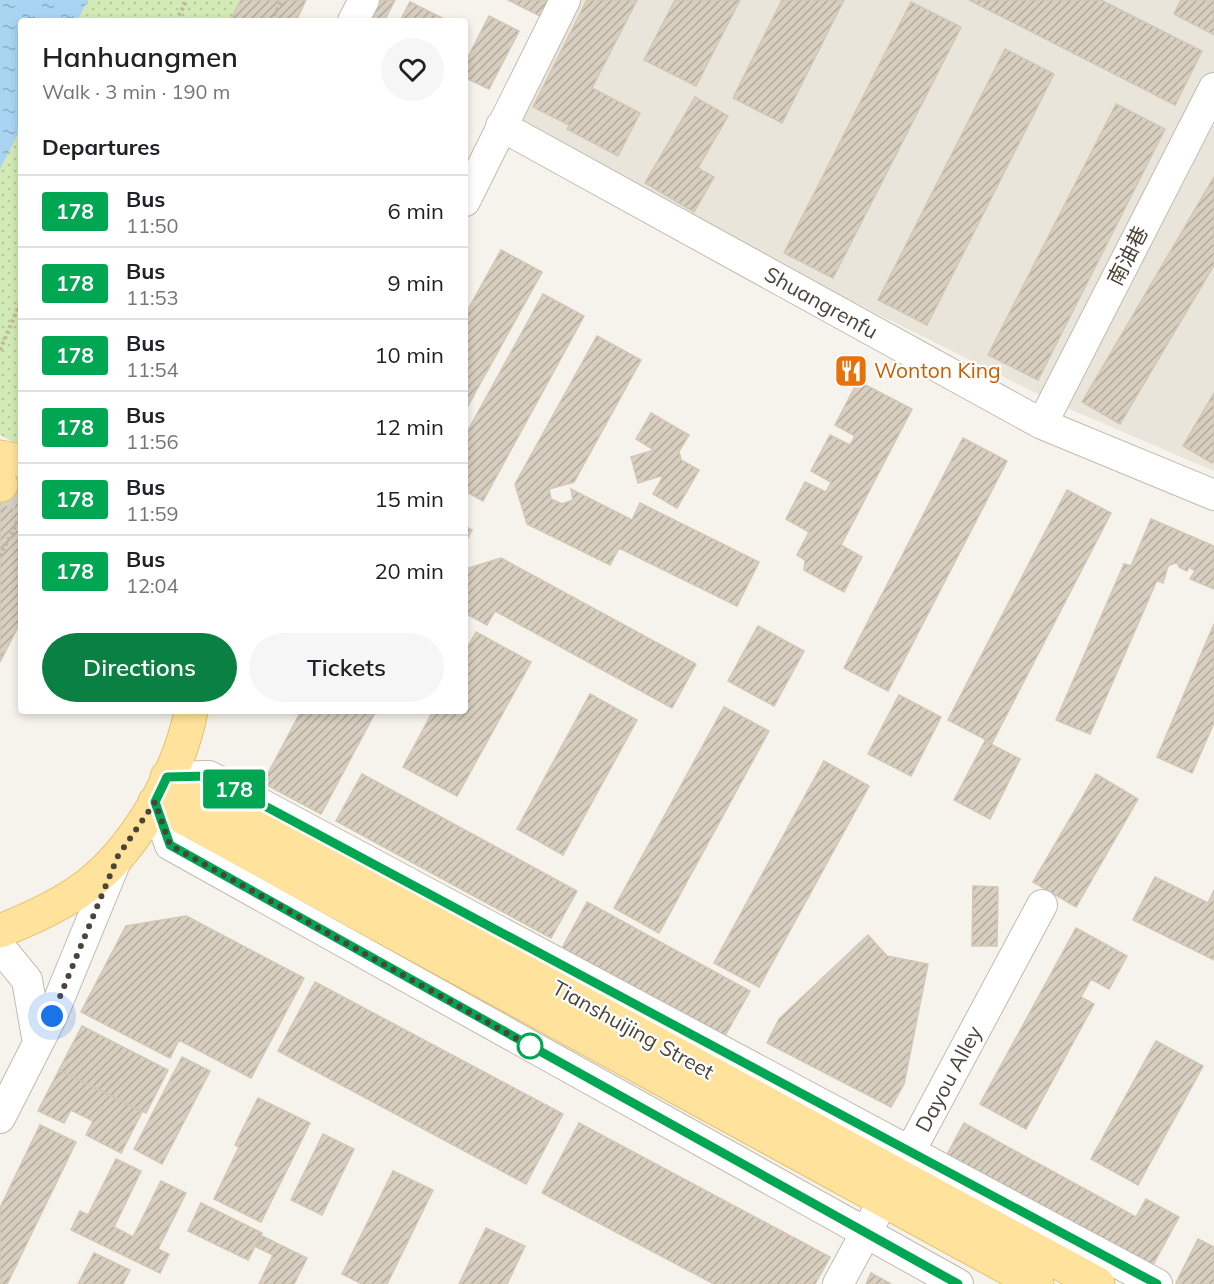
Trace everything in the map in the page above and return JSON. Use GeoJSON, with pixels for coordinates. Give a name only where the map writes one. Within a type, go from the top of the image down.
{"type":"FeatureCollection","features":[{"type":"Feature","properties":{"kind":"main road"},"geometry":{"type":"LineString","coordinates":[[0,931],[44,914],[80,891],[118,856],[161,789],[188,724]]}},
{"type":"Feature","properties":{"kind":"main road","name":"Tianshuijing Street"},"geometry":{"type":"LineString","coordinates":[[161,789],[897,1175],[1098,1284]]}},
{"type":"Feature","properties":{"kind":"main road","name":"Tianshuijing Street"},"geometry":{"type":"LineString","coordinates":[[897,1175],[1037,1284]]}},
{"type":"Feature","properties":{"kind":"street"},"geometry":{"type":"LineString","coordinates":[[355,18],[364,0]]}},
{"type":"Feature","properties":{"kind":"street"},"geometry":{"type":"LineString","coordinates":[[468,195],[565,0]]}},
{"type":"Feature","properties":{"kind":"street","name":"南油巷"},"geometry":{"type":"LineString","coordinates":[[1042,424],[1214,88]]}},
{"type":"Feature","properties":{"kind":"street","name":"Shuangrenfu"},"geometry":{"type":"LineString","coordinates":[[501,126],[1042,424],[1214,495]]}},
{"type":"Feature","properties":{"kind":"street"},"geometry":{"type":"LineString","coordinates":[[188,724],[203,714]]}},
{"type":"Feature","properties":{"kind":"street"},"geometry":{"type":"LineString","coordinates":[[958,1284],[170,845],[161,789],[209,776],[897,1175],[1157,1284]]}},
{"type":"Feature","properties":{"kind":"street"},"geometry":{"type":"LineString","coordinates":[[0,1118],[38,1043],[118,856]]}},
{"type":"Feature","properties":{"kind":"street","name":"Dayou Alley"},"geometry":{"type":"LineString","coordinates":[[838,1284],[1042,905]]}},
{"type":"Feature","properties":{"kind":"street"},"geometry":{"type":"LineString","coordinates":[[0,946],[27,980],[38,1043]]}},
{"type":"Feature","properties":{"kind":"path"},"geometry":{"type":"LineString","coordinates":[[178,18],[187,0]]}},
{"type":"Feature","properties":{"kind":"path"},"geometry":{"type":"LineString","coordinates":[[273,18],[282,0]]}},
{"type":"Feature","properties":{"kind":"path"},"geometry":{"type":"LineString","coordinates":[[0,350],[18,308]]}},
{"type":"Feature","properties":{"kind":"path"},"geometry":{"type":"LineString","coordinates":[[0,556],[18,521]]}},
{"type":"Feature","properties":{"kind":"shaded area"},"geometry":{"type":"Polygon","coordinates":[[[565,0],[1214,0],[1214,471],[1060,405],[501,126],[565,0]]]}},
{"type":"Feature","properties":{"kind":"green space"},"geometry":{"type":"Polygon","coordinates":[[[0,0],[241,0],[232,18],[18,18],[18,445],[0,435],[0,0]]]}},
{"type":"Feature","properties":{"kind":"water"},"geometry":{"type":"Polygon","coordinates":[[[0,0],[88,0],[79,18],[18,18],[18,134],[0,169],[0,0]]]}},
{"type":"Feature","properties":{"kind":"building"},"geometry":{"type":"Polygon","coordinates":[[[241,0],[306,0],[297,18],[232,18],[241,0]]]}},
{"type":"Feature","properties":{"kind":"building"},"geometry":{"type":"Polygon","coordinates":[[[378,0],[395,0],[386,18],[369,18],[378,0]]]}},
{"type":"Feature","properties":{"kind":"building"},"geometry":{"type":"Polygon","coordinates":[[[508,0],[550,0],[542,17],[508,0]]]}},
{"type":"Feature","properties":{"kind":"building"},"geometry":{"type":"Polygon","coordinates":[[[587,0],[637,0],[592,88],[640,113],[618,156],[567,129],[569,125],[533,107],[587,0]]]}},
{"type":"Feature","properties":{"kind":"building"},"geometry":{"type":"Polygon","coordinates":[[[675,0],[740,0],[696,86],[644,60],[675,0]]]}},
{"type":"Feature","properties":{"kind":"building"},"geometry":{"type":"Polygon","coordinates":[[[782,0],[844,0],[782,123],[733,98],[782,0]]]}},
{"type":"Feature","properties":{"kind":"building"},"geometry":{"type":"Polygon","coordinates":[[[969,0],[1101,0],[1202,51],[1175,105],[969,0]]]}},
{"type":"Feature","properties":{"kind":"building"},"geometry":{"type":"Polygon","coordinates":[[[1181,0],[1214,0],[1214,35],[1174,14],[1181,0]]]}},
{"type":"Feature","properties":{"kind":"building"},"geometry":{"type":"Polygon","coordinates":[[[410,2],[442,18],[402,18],[410,2]]]}},
{"type":"Feature","properties":{"kind":"building"},"geometry":{"type":"Polygon","coordinates":[[[911,2],[961,27],[833,278],[784,253],[911,2]]]}},
{"type":"Feature","properties":{"kind":"building"},"geometry":{"type":"Polygon","coordinates":[[[489,16],[519,31],[489,89],[468,79],[468,57],[489,16]]]}},
{"type":"Feature","properties":{"kind":"building"},"geometry":{"type":"Polygon","coordinates":[[[1005,49],[1054,74],[927,325],[878,300],[1005,49]]]}},
{"type":"Feature","properties":{"kind":"building"},"geometry":{"type":"Polygon","coordinates":[[[695,97],[728,116],[698,168],[714,177],[694,212],[645,183],[695,97]]]}},
{"type":"Feature","properties":{"kind":"building"},"geometry":{"type":"Polygon","coordinates":[[[1116,104],[1165,129],[1038,380],[988,355],[1116,104]]]}},
{"type":"Feature","properties":{"kind":"building"},"geometry":{"type":"Polygon","coordinates":[[[1214,177],[1214,265],[1120,424],[1082,402],[1214,177]]]}},
{"type":"Feature","properties":{"kind":"building"},"geometry":{"type":"Polygon","coordinates":[[[501,250],[542,272],[468,406],[468,310],[501,250]]]}},
{"type":"Feature","properties":{"kind":"building"},"geometry":{"type":"Polygon","coordinates":[[[543,294],[584,316],[483,501],[468,493],[468,431],[543,294]]]}},
{"type":"Feature","properties":{"kind":"building"},"geometry":{"type":"Polygon","coordinates":[[[597,336],[641,360],[574,482],[549,489],[551,499],[562,504],[573,500],[571,489],[632,520],[640,503],[759,562],[737,606],[619,548],[610,565],[527,524],[515,484],[597,336]]]}},
{"type":"Feature","properties":{"kind":"building"},"geometry":{"type":"Polygon","coordinates":[[[858,381],[912,409],[841,545],[862,557],[844,592],[804,570],[805,560],[797,555],[809,532],[786,519],[805,482],[826,492],[831,482],[811,471],[830,435],[850,445],[855,436],[835,425],[858,381]]]}},
{"type":"Feature","properties":{"kind":"building"},"geometry":{"type":"Polygon","coordinates":[[[1214,393],[1214,460],[1212,463],[1183,446],[1214,393]]]}},
{"type":"Feature","properties":{"kind":"building"},"geometry":{"type":"Polygon","coordinates":[[[651,413],[689,435],[679,451],[681,460],[699,470],[677,508],[653,494],[664,475],[638,483],[631,457],[654,450],[636,439],[651,413]]]}},
{"type":"Feature","properties":{"kind":"building"},"geometry":{"type":"Polygon","coordinates":[[[963,438],[1007,461],[888,691],[844,668],[963,438]]]}},
{"type":"Feature","properties":{"kind":"building"},"geometry":{"type":"Polygon","coordinates":[[[18,451],[18,627],[0,662],[0,487],[18,451]]]}},
{"type":"Feature","properties":{"kind":"building"},"geometry":{"type":"Polygon","coordinates":[[[1067,490],[1111,513],[992,743],[948,720],[1067,490]]]}},
{"type":"Feature","properties":{"kind":"building"},"geometry":{"type":"Polygon","coordinates":[[[1151,519],[1214,546],[1214,589],[1190,579],[1195,571],[1189,567],[1187,571],[1179,567],[1177,562],[1168,566],[1163,583],[1157,580],[1090,734],[1056,720],[1124,564],[1131,566],[1151,519]]]}},
{"type":"Feature","properties":{"kind":"building"},"geometry":{"type":"Polygon","coordinates":[[[501,558],[696,664],[672,708],[495,611],[487,625],[468,615],[468,568],[501,558]]]}},
{"type":"Feature","properties":{"kind":"building"},"geometry":{"type":"Polygon","coordinates":[[[1214,624],[1214,723],[1192,773],[1157,757],[1214,624]]]}},
{"type":"Feature","properties":{"kind":"building"},"geometry":{"type":"Polygon","coordinates":[[[758,626],[804,651],[774,706],[728,681],[758,626]]]}},
{"type":"Feature","properties":{"kind":"building"},"geometry":{"type":"Polygon","coordinates":[[[476,632],[531,662],[457,796],[403,767],[431,714],[468,714],[468,647],[476,632]]]}},
{"type":"Feature","properties":{"kind":"building"},"geometry":{"type":"Polygon","coordinates":[[[590,694],[637,720],[563,855],[517,829],[590,694]]]}},
{"type":"Feature","properties":{"kind":"building"},"geometry":{"type":"Polygon","coordinates":[[[899,695],[941,717],[911,776],[868,754],[899,695]]]}},
{"type":"Feature","properties":{"kind":"building"},"geometry":{"type":"Polygon","coordinates":[[[724,707],[769,731],[659,933],[614,908],[724,707]]]}},
{"type":"Feature","properties":{"kind":"building"},"geometry":{"type":"Polygon","coordinates":[[[299,714],[374,714],[321,814],[263,783],[299,714]]]}},
{"type":"Feature","properties":{"kind":"building"},"geometry":{"type":"Polygon","coordinates":[[[985,741],[1020,759],[990,819],[954,800],[985,741]]]}},
{"type":"Feature","properties":{"kind":"building"},"geometry":{"type":"Polygon","coordinates":[[[824,761],[869,786],[759,987],[714,963],[824,761]]]}},
{"type":"Feature","properties":{"kind":"building"},"geometry":{"type":"Polygon","coordinates":[[[362,774],[577,891],[551,938],[336,821],[362,774]]]}},
{"type":"Feature","properties":{"kind":"building"},"geometry":{"type":"Polygon","coordinates":[[[1096,774],[1138,799],[1076,907],[1033,882],[1096,774]]]}},
{"type":"Feature","properties":{"kind":"building"},"geometry":{"type":"Polygon","coordinates":[[[1155,877],[1208,903],[1214,890],[1214,960],[1133,920],[1155,877]]]}},
{"type":"Feature","properties":{"kind":"building"},"geometry":{"type":"Polygon","coordinates":[[[973,886],[998,887],[997,946],[972,946],[973,886]]]}},
{"type":"Feature","properties":{"kind":"building"},"geometry":{"type":"Polygon","coordinates":[[[587,902],[750,991],[722,1041],[560,952],[587,902]]]}},
{"type":"Feature","properties":{"kind":"building"},"geometry":{"type":"Polygon","coordinates":[[[186,916],[304,978],[251,1078],[179,1040],[170,1058],[81,1012],[126,926],[186,916]]]}},
{"type":"Feature","properties":{"kind":"building"},"geometry":{"type":"Polygon","coordinates":[[[1076,928],[1127,956],[1109,989],[1091,979],[1081,997],[1094,1004],[1026,1129],[980,1104],[1076,928]]]}},
{"type":"Feature","properties":{"kind":"building"},"geometry":{"type":"Polygon","coordinates":[[[868,935],[887,956],[928,964],[904,1084],[891,1107],[767,1043],[779,1019],[868,935]]]}},
{"type":"Feature","properties":{"kind":"building"},"geometry":{"type":"Polygon","coordinates":[[[315,982],[563,1114],[526,1184],[278,1051],[315,982]]]}},
{"type":"Feature","properties":{"kind":"building"},"geometry":{"type":"Polygon","coordinates":[[[82,1026],[168,1070],[146,1113],[59,1070],[82,1026]]]}},
{"type":"Feature","properties":{"kind":"building"},"geometry":{"type":"Polygon","coordinates":[[[1156,1041],[1203,1066],[1138,1185],[1091,1159],[1156,1041]]]}},
{"type":"Feature","properties":{"kind":"building"},"geometry":{"type":"Polygon","coordinates":[[[182,1057],[210,1071],[162,1164],[134,1149],[182,1057]]]}},
{"type":"Feature","properties":{"kind":"building"},"geometry":{"type":"Polygon","coordinates":[[[59,1070],[142,1112],[121,1153],[86,1135],[93,1121],[71,1110],[64,1123],[38,1111],[59,1070]]]}},
{"type":"Feature","properties":{"kind":"building"},"geometry":{"type":"Polygon","coordinates":[[[258,1098],[310,1123],[261,1222],[214,1199],[239,1147],[235,1145],[258,1098]]]}},
{"type":"Feature","properties":{"kind":"building"},"geometry":{"type":"Polygon","coordinates":[[[579,1123],[830,1257],[815,1284],[714,1284],[542,1193],[579,1123]]]}},
{"type":"Feature","properties":{"kind":"building"},"geometry":{"type":"Polygon","coordinates":[[[964,1123],[1136,1217],[1146,1199],[1179,1217],[1149,1272],[944,1160],[964,1123]]]}},
{"type":"Feature","properties":{"kind":"building"},"geometry":{"type":"Polygon","coordinates":[[[40,1125],[76,1142],[7,1284],[0,1284],[0,1208],[40,1125]]]}},
{"type":"Feature","properties":{"kind":"building"},"geometry":{"type":"Polygon","coordinates":[[[323,1134],[354,1149],[322,1215],[291,1200],[323,1134]]]}},
{"type":"Feature","properties":{"kind":"building"},"geometry":{"type":"Polygon","coordinates":[[[116,1159],[141,1171],[114,1227],[133,1237],[161,1181],[186,1193],[158,1249],[169,1254],[160,1273],[71,1230],[80,1211],[88,1215],[116,1159]]]}},
{"type":"Feature","properties":{"kind":"building"},"geometry":{"type":"Polygon","coordinates":[[[393,1171],[433,1190],[387,1284],[362,1284],[342,1274],[393,1171]]]}},
{"type":"Feature","properties":{"kind":"building"},"geometry":{"type":"Polygon","coordinates":[[[201,1203],[262,1233],[248,1260],[188,1231],[201,1203]]]}},
{"type":"Feature","properties":{"kind":"building"},"geometry":{"type":"Polygon","coordinates":[[[486,1228],[525,1246],[507,1284],[459,1284],[486,1228]]]}},
{"type":"Feature","properties":{"kind":"building"},"geometry":{"type":"Polygon","coordinates":[[[262,1236],[307,1258],[294,1284],[259,1284],[273,1255],[256,1247],[262,1236]]]}},
{"type":"Feature","properties":{"kind":"building"},"geometry":{"type":"Polygon","coordinates":[[[1198,1239],[1214,1247],[1214,1284],[1178,1284],[1176,1283],[1198,1239]]]}},
{"type":"Feature","properties":{"kind":"building"},"geometry":{"type":"Polygon","coordinates":[[[94,1253],[130,1270],[123,1284],[78,1284],[94,1253]]]}},
{"type":"Feature","properties":{"kind":"building"},"geometry":{"type":"Polygon","coordinates":[[[871,1273],[891,1284],[866,1284],[871,1273]]]}},
{"type":"Feature","properties":{"kind":"tunnel"},"geometry":{"type":"LineString","coordinates":[[1,485],[18,494]]}},
{"type":"Feature","properties":{"kind":"bus line","name":"178"},"geometry":{"type":"LineString","coordinates":[[958,1284],[170,845],[155,802],[167,777],[209,776],[1157,1284]]}},
{"type":"Feature","properties":{"kind":"place","name":"Wonton King"},"geometry":{"type":"Point","coordinates":[851,371]}},
{"type":"Feature","properties":{"kind":"route"},"geometry":{"type":"LineString","coordinates":[[52,1016],[118,856],[155,802],[170,845],[530,1046]]}}]}
